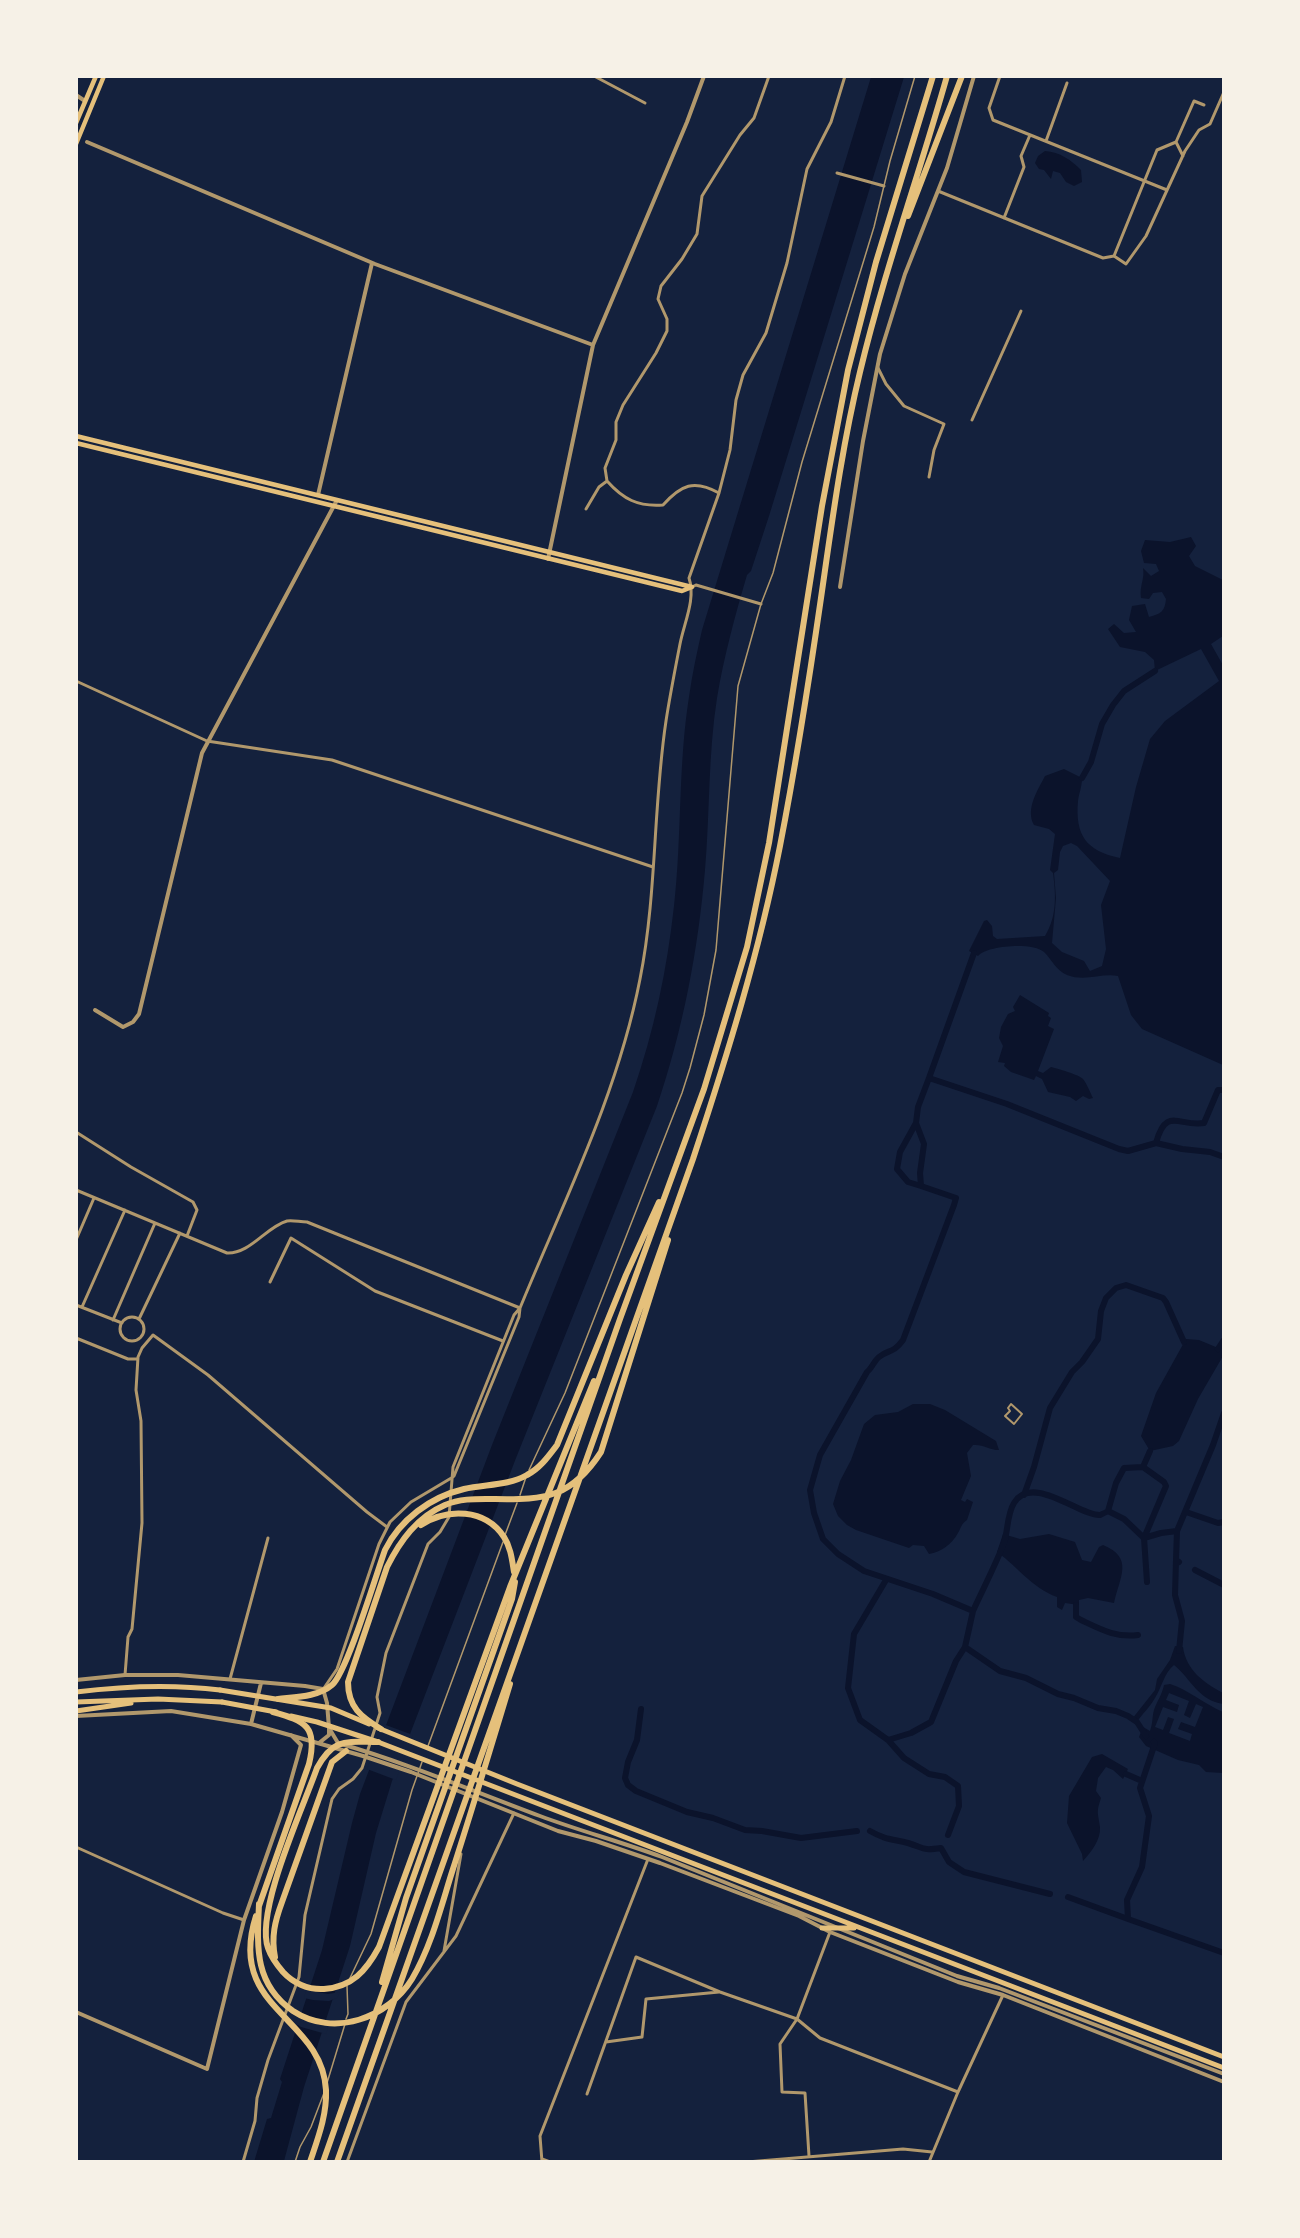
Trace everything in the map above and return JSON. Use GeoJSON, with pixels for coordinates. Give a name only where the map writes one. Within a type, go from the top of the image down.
{"type":"FeatureCollection","features":[{"type":"Feature","properties":{"kind":"highway"},"geometry":{"type":"LineString","coordinates":[[323,2162],[620,1319],[704,1089],[747,947],[769,843],[822,506],[848,370],[876,262],[933,76]]}},
{"type":"Feature","properties":{"kind":"highway"},"geometry":{"type":"LineString","coordinates":[[337,2162],[693,1159],[736,1029],[758,951],[780,845],[834,507],[859,373],[889,264],[947,76]]}},
{"type":"Feature","properties":{"kind":"highway"},"geometry":{"type":"LineString","coordinates":[[889,264],[962,76]]}},
{"type":"Feature","properties":{"kind":"highway"},"geometry":{"type":"LineString","coordinates":[[278,1700],[312,1694],[333,1684],[346,1662],[385,1550],[393,1534],[430,1502],[447,1494],[511,1482],[527,1475],[542,1465],[557,1445],[626,1275],[680,1155]]}},
{"type":"Feature","properties":{"kind":"highway"},"geometry":{"type":"LineString","coordinates":[[381,1729],[354,1708],[348,1694],[348,1682],[387,1567],[407,1533],[428,1514],[445,1505],[478,1499],[532,1499],[566,1489],[589,1471],[601,1452],[630,1367],[693,1159]]}},
{"type":"Feature","properties":{"kind":"highway"},"geometry":{"type":"LineString","coordinates":[[378,1742],[346,1741],[334,1745],[325,1754],[317,1768],[268,1905],[265,1932],[268,1948],[285,1975],[297,1983],[321,1989],[335,1988],[352,1982],[369,1966],[379,1947],[510,1587],[620,1319]]}},
{"type":"Feature","properties":{"kind":"highway"},"geometry":{"type":"LineString","coordinates":[[361,2051],[406,1898],[512,1599],[515,1578],[512,1554],[503,1536],[477,1516],[461,1513],[443,1514],[407,1533]]}},
{"type":"Feature","properties":{"kind":"highway"},"geometry":{"type":"LineString","coordinates":[[259,1904],[257,1941],[258,1958],[263,1973],[272,1990],[283,2002],[308,2018],[327,2023],[347,2024],[385,2007],[400,1994],[411,1980],[420,1962],[438,1918],[534,1602]]}},
{"type":"Feature","properties":{"kind":"highway"},"geometry":{"type":"LineString","coordinates":[[273,1712],[297,1719],[304,1724],[311,1736],[313,1748],[252,1928],[251,1962],[262,1992],[273,2007],[297,2030],[315,2055],[326,2088],[322,2123],[310,2162]]}},
{"type":"Feature","properties":{"kind":"highway"},"geometry":{"type":"LineString","coordinates":[[276,1964],[272,1944],[274,1924],[332,1762],[346,1751]]}},
{"type":"Feature","properties":{"kind":"main road"},"geometry":{"type":"LineString","coordinates":[[76,123],[96,76]]}},
{"type":"Feature","properties":{"kind":"main road"},"geometry":{"type":"LineString","coordinates":[[76,144],[104,76]]}},
{"type":"Feature","properties":{"kind":"main road"},"geometry":{"type":"LineString","coordinates":[[76,436],[692,587]]}},
{"type":"Feature","properties":{"kind":"main road"},"geometry":{"type":"LineString","coordinates":[[76,443],[682,591],[692,587]]}},
{"type":"Feature","properties":{"kind":"main road"},"geometry":{"type":"LineString","coordinates":[[76,1690],[192,1686],[331,1708],[517,1784],[1224,2057]]}},
{"type":"Feature","properties":{"kind":"main road"},"geometry":{"type":"LineString","coordinates":[[76,1702],[158,1699],[222,1702],[317,1722],[378,1742],[1224,2068]]}},
{"type":"Feature","properties":{"kind":"main road"},"geometry":{"type":"LineString","coordinates":[[76,1710],[158,1699]]}},
{"type":"Feature","properties":{"kind":"main road"},"geometry":{"type":"LineString","coordinates":[[822,1928],[858,1928]]}},
{"type":"Feature","properties":{"kind":"street"},"geometry":{"type":"LineString","coordinates":[[594,76],[645,103]]}},
{"type":"Feature","properties":{"kind":"street"},"geometry":{"type":"LineString","coordinates":[[548,559],[593,345],[687,122],[704,76]]}},
{"type":"Feature","properties":{"kind":"street"},"geometry":{"type":"LineString","coordinates":[[719,493],[699,485],[689,485],[673,494],[663,505],[650,506],[628,500],[619,494],[607,481],[606,468],[616,440],[616,422],[623,405],[657,352],[667,331],[667,319],[658,299],[661,286],[682,259],[697,234],[702,196],[740,135],[754,118],[769,76]]}},
{"type":"Feature","properties":{"kind":"street"},"geometry":{"type":"LineString","coordinates":[[243,2162],[255,2121],[255,2104],[265,2069],[299,1977],[305,1915],[332,1800],[339,1789],[353,1779],[362,1768],[380,1713],[377,1697],[386,1653],[428,1544],[440,1532],[448,1517],[454,1476],[591,1136],[614,1073],[640,979],[666,722],[692,587],[689,578],[719,493],[730,450],[736,400],[743,375],[766,333],[787,263],[807,169],[831,122],[845,76]]}},
{"type":"Feature","properties":{"kind":"street"},"geometry":{"type":"LineString","coordinates":[[840,586],[877,366],[905,274],[947,168],[974,76]]}},
{"type":"Feature","properties":{"kind":"street"},"geometry":{"type":"LineString","coordinates":[[999,76],[989,108],[993,120],[1167,190]]}},
{"type":"Feature","properties":{"kind":"street"},"geometry":{"type":"LineString","coordinates":[[1046,141],[1067,83]]}},
{"type":"Feature","properties":{"kind":"street"},"geometry":{"type":"LineString","coordinates":[[938,191],[1103,258],[1114,256],[1126,264],[1146,236],[1183,156],[1198,130],[1210,124],[1224,92]]}},
{"type":"Feature","properties":{"kind":"street"},"geometry":{"type":"LineString","coordinates":[[76,95],[85,101]]}},
{"type":"Feature","properties":{"kind":"street"},"geometry":{"type":"LineString","coordinates":[[1114,256],[1156,150],[1176,142],[1194,101],[1204,105]]}},
{"type":"Feature","properties":{"kind":"street"},"geometry":{"type":"LineString","coordinates":[[1004,218],[1024,167],[1021,156],[1030,135]]}},
{"type":"Feature","properties":{"kind":"street"},"geometry":{"type":"LineString","coordinates":[[87,142],[372,263],[593,345]]}},
{"type":"Feature","properties":{"kind":"street"},"geometry":{"type":"LineString","coordinates":[[1176,142],[1183,156]]}},
{"type":"Feature","properties":{"kind":"street"},"geometry":{"type":"LineString","coordinates":[[837,173],[884,186]]}},
{"type":"Feature","properties":{"kind":"street"},"geometry":{"type":"LineString","coordinates":[[318,495],[372,263]]}},
{"type":"Feature","properties":{"kind":"street"},"geometry":{"type":"LineString","coordinates":[[972,420],[1020,310]]}},
{"type":"Feature","properties":{"kind":"street"},"geometry":{"type":"LineString","coordinates":[[877,366],[886,384],[904,406],[944,424],[934,450],[929,477]]}},
{"type":"Feature","properties":{"kind":"street"},"geometry":{"type":"LineString","coordinates":[[586,509],[599,487],[607,481]]}},
{"type":"Feature","properties":{"kind":"street"},"geometry":{"type":"LineString","coordinates":[[95,1010],[123,1027],[133,1022],[139,1014],[202,753],[337,500]]}},
{"type":"Feature","properties":{"kind":"street"},"geometry":{"type":"LineString","coordinates":[[692,587],[703,586],[761,604]]}},
{"type":"Feature","properties":{"kind":"street"},"geometry":{"type":"LineString","coordinates":[[76,681],[207,741],[332,760],[653,867]]}},
{"type":"Feature","properties":{"kind":"street"},"geometry":{"type":"LineString","coordinates":[[76,1132],[193,1202],[197,1210],[187,1236]]}},
{"type":"Feature","properties":{"kind":"street"},"geometry":{"type":"LineString","coordinates":[[76,1190],[227,1253],[236,1253],[278,1225],[288,1221],[307,1222],[520,1308]]}},
{"type":"Feature","properties":{"kind":"street"},"geometry":{"type":"LineString","coordinates":[[76,1240],[94,1198]]}},
{"type":"Feature","properties":{"kind":"street"},"geometry":{"type":"LineString","coordinates":[[82,1307],[125,1210]]}},
{"type":"Feature","properties":{"kind":"street"},"geometry":{"type":"LineString","coordinates":[[113,1320],[155,1223]]}},
{"type":"Feature","properties":{"kind":"street"},"geometry":{"type":"LineString","coordinates":[[139,1319],[180,1233]]}},
{"type":"Feature","properties":{"kind":"street"},"geometry":{"type":"LineString","coordinates":[[270,1282],[291,1238],[375,1291],[503,1341]]}},
{"type":"Feature","properties":{"kind":"street"},"geometry":{"type":"LineString","coordinates":[[76,1305],[122,1323]]}},
{"type":"Feature","properties":{"kind":"street"},"geometry":{"type":"LineString","coordinates":[[454,1476],[453,1467],[503,1341],[514,1315],[520,1308]]}},
{"type":"Feature","properties":{"kind":"street"},"geometry":{"type":"LineString","coordinates":[[131,1317],[139,1319],[144,1325],[144,1333],[135,1341],[127,1341],[121,1335],[122,1323],[131,1317]]}},
{"type":"Feature","properties":{"kind":"street"},"geometry":{"type":"LineString","coordinates":[[144,1333],[153,1335],[208,1375],[387,1527]]}},
{"type":"Feature","properties":{"kind":"street"},"geometry":{"type":"LineString","coordinates":[[125,1675],[128,1637],[132,1629],[141,1522],[141,1421],[136,1390],[138,1359],[142,1348],[153,1335]]}},
{"type":"Feature","properties":{"kind":"street"},"geometry":{"type":"LineString","coordinates":[[76,1338],[128,1359],[138,1359]]}},
{"type":"Feature","properties":{"kind":"street"},"geometry":{"type":"LineString","coordinates":[[1011,1404],[1022,1414],[1014,1424],[1005,1416],[1011,1404]]}},
{"type":"Feature","properties":{"kind":"street"},"geometry":{"type":"LineString","coordinates":[[319,1743],[329,1735],[327,1704],[323,1689],[337,1669],[379,1544],[387,1527],[411,1502],[454,1476]]}},
{"type":"Feature","properties":{"kind":"street"},"geometry":{"type":"LineString","coordinates":[[230,1679],[268,1539]]}},
{"type":"Feature","properties":{"kind":"street"},"geometry":{"type":"LineString","coordinates":[[76,1680],[125,1675],[178,1675],[323,1689]]}},
{"type":"Feature","properties":{"kind":"street"},"geometry":{"type":"LineString","coordinates":[[251,1724],[261,1683]]}},
{"type":"Feature","properties":{"kind":"street"},"geometry":{"type":"LineString","coordinates":[[76,1716],[171,1712],[251,1724],[346,1751],[364,1753]]}},
{"type":"Feature","properties":{"kind":"street"},"geometry":{"type":"LineString","coordinates":[[329,1728],[338,1743],[496,1802],[629,1845],[957,1976],[999,1988],[1224,2074]]}},
{"type":"Feature","properties":{"kind":"street"},"geometry":{"type":"LineString","coordinates":[[76,2012],[207,2069],[244,1920],[282,1812],[301,1745],[290,1734]]}},
{"type":"Feature","properties":{"kind":"street"},"geometry":{"type":"LineString","coordinates":[[496,1802],[514,1813],[558,1831],[648,1858],[799,1916],[822,1928]]}},
{"type":"Feature","properties":{"kind":"street"},"geometry":{"type":"LineString","coordinates":[[347,2162],[406,2002],[444,1953],[466,1917],[517,1807]]}},
{"type":"Feature","properties":{"kind":"street"},"geometry":{"type":"LineString","coordinates":[[444,1953],[464,1834]]}},
{"type":"Feature","properties":{"kind":"street"},"geometry":{"type":"LineString","coordinates":[[76,1847],[223,1913],[244,1920]]}},
{"type":"Feature","properties":{"kind":"street"},"geometry":{"type":"LineString","coordinates":[[550,2162],[542,2160],[540,2136],[648,1858]]}},
{"type":"Feature","properties":{"kind":"street"},"geometry":{"type":"LineString","coordinates":[[833,1928],[958,1982],[1003,1995],[1224,2082]]}},
{"type":"Feature","properties":{"kind":"street"},"geometry":{"type":"LineString","coordinates":[[809,2157],[805,2093],[782,2092],[780,2044],[797,2019],[833,1928]]}},
{"type":"Feature","properties":{"kind":"street"},"geometry":{"type":"LineString","coordinates":[[587,2094],[636,1957],[720,1992],[797,2019],[820,2037],[958,2092]]}},
{"type":"Feature","properties":{"kind":"street"},"geometry":{"type":"LineString","coordinates":[[606,2042],[642,2037],[646,1999],[720,1992]]}},
{"type":"Feature","properties":{"kind":"street"},"geometry":{"type":"LineString","coordinates":[[929,2162],[958,2092],[1003,1995]]}},
{"type":"Feature","properties":{"kind":"street"},"geometry":{"type":"LineString","coordinates":[[747,2162],[903,2149],[932,2152]]}},
{"type":"Feature","properties":{"kind":"lane"},"geometry":{"type":"LineString","coordinates":[[427,1750],[526,1478],[565,1393],[690,1068],[716,950],[738,686],[761,604],[773,573],[802,462],[874,227],[915,76]]}},
{"type":"Feature","properties":{"kind":"lane"},"geometry":{"type":"LineString","coordinates":[[295,2162],[329,2078],[348,2014],[346,1986],[371,1934],[412,1790],[423,1760]]}},
{"type":"Feature","properties":{"kind":"water"},"geometry":{"type":"Polygon","coordinates":[[[871,77],[904,77],[769,516],[751,571],[747,575],[726,651],[714,719],[705,870],[698,930],[682,1019],[666,1077],[657,1106],[516,1458],[392,1781],[376,1833],[350,1946],[304,2087],[284,2161],[254,2162],[267,2119],[271,2118],[282,2082],[280,2079],[322,1950],[360,1794],[492,1445],[641,1069],[659,1000],[671,930],[686,723],[702,630],[871,77]]]}},
{"type":"Feature","properties":{"kind":"water"},"geometry":{"type":"Polygon","coordinates":[[[1045,151],[1065,157],[1073,163],[1081,170],[1082,182],[1074,186],[1066,182],[1060,173],[1053,171],[1051,179],[1044,170],[1039,169],[1035,163],[1038,156],[1045,151]]]}},
{"type":"Feature","properties":{"kind":"water"},"geometry":{"type":"Polygon","coordinates":[[[1191,537],[1196,546],[1189,556],[1195,566],[1223,580],[1223,636],[1211,644],[1224,667],[1223,1065],[1142,1029],[1131,1015],[1118,976],[1080,978],[1067,975],[1057,968],[1044,952],[1031,947],[1000,947],[983,952],[978,956],[969,951],[984,921],[987,920],[992,926],[993,936],[997,939],[1045,936],[1049,928],[1055,906],[1053,873],[1050,870],[1055,834],[1049,829],[1034,825],[1031,813],[1045,776],[1064,769],[1082,778],[1078,801],[1081,832],[1091,846],[1108,855],[1120,858],[1136,787],[1150,739],[1165,721],[1219,681],[1201,649],[1155,671],[1154,660],[1145,652],[1120,647],[1108,629],[1114,624],[1124,633],[1136,632],[1129,620],[1132,606],[1145,604],[1149,617],[1163,609],[1166,599],[1162,592],[1153,593],[1149,599],[1141,598],[1143,568],[1151,576],[1159,571],[1156,564],[1144,563],[1141,551],[1145,540],[1170,542],[1191,537]],[[1071,843],[1063,846],[1058,870],[1054,873],[1056,898],[1052,943],[1062,952],[1084,961],[1090,971],[1102,966],[1106,949],[1101,905],[1110,881],[1077,846],[1071,843]]]}},
{"type":"Feature","properties":{"kind":"water"},"geometry":{"type":"Polygon","coordinates":[[[1020,995],[1049,1013],[1048,1016],[1051,1018],[1048,1026],[1054,1029],[1038,1071],[1043,1073],[1051,1067],[1081,1077],[1093,1098],[1083,1096],[1076,1101],[1070,1097],[1048,1092],[1042,1079],[1036,1076],[1034,1080],[1011,1072],[1004,1066],[1005,1063],[998,1062],[1003,1046],[999,1038],[1001,1027],[1008,1014],[1015,1011],[1013,1007],[1020,995]]]}},
{"type":"Feature","properties":{"kind":"water"},"geometry":{"type":"Polygon","coordinates":[[[1186,1339],[1199,1340],[1223,1350],[1223,1356],[1198,1399],[1179,1441],[1173,1446],[1150,1451],[1141,1436],[1156,1393],[1186,1339]]]}},
{"type":"Feature","properties":{"kind":"water"},"geometry":{"type":"Polygon","coordinates":[[[913,1404],[930,1404],[945,1410],[996,1441],[999,1450],[973,1445],[967,1453],[971,1476],[961,1500],[965,1502],[967,1499],[973,1502],[967,1520],[949,1544],[929,1554],[924,1546],[913,1545],[909,1548],[856,1530],[838,1516],[833,1504],[864,1424],[875,1415],[898,1412],[913,1404]]]}},
{"type":"Feature","properties":{"kind":"water"},"geometry":{"type":"Polygon","coordinates":[[[1003,1534],[1020,1539],[1049,1534],[1075,1542],[1082,1560],[1091,1562],[1099,1547],[1103,1545],[1113,1550],[1122,1562],[1114,1603],[1088,1598],[1079,1600],[1079,1605],[1065,1603],[1062,1610],[1057,1607],[1057,1597],[1033,1583],[997,1552],[1003,1534]]]}},
{"type":"Feature","properties":{"kind":"water"},"geometry":{"type":"Polygon","coordinates":[[[1175,1646],[1183,1647],[1188,1662],[1197,1675],[1223,1693],[1223,1704],[1214,1702],[1201,1694],[1174,1665],[1165,1676],[1153,1701],[1137,1722],[1132,1719],[1155,1690],[1157,1679],[1170,1660],[1175,1646]]]}},
{"type":"Feature","properties":{"kind":"water"},"geometry":{"type":"Polygon","coordinates":[[[1170,1684],[1177,1687],[1223,1712],[1223,1773],[1206,1772],[1199,1765],[1178,1760],[1146,1746],[1139,1737],[1143,1727],[1150,1731],[1154,1710],[1164,1685],[1170,1684]],[[1169,1693],[1166,1700],[1179,1705],[1177,1712],[1163,1707],[1155,1727],[1163,1730],[1168,1717],[1174,1719],[1169,1733],[1190,1741],[1192,1734],[1178,1729],[1181,1722],[1195,1727],[1203,1707],[1196,1704],[1190,1718],[1184,1715],[1189,1701],[1169,1693]]]}},
{"type":"Feature","properties":{"kind":"water"},"geometry":{"type":"Polygon","coordinates":[[[1102,1754],[1128,1769],[1123,1779],[1106,1767],[1098,1778],[1096,1791],[1101,1798],[1098,1810],[1100,1832],[1095,1846],[1083,1861],[1067,1823],[1069,1796],[1092,1757],[1102,1754]]]}},
{"type":"Feature","properties":{"kind":"pier"},"geometry":{"type":"Polygon","coordinates":[[[383,1724],[413,1735],[396,1780],[367,1769],[383,1724]]]}},
{"type":"Feature","properties":{"kind":"pier"},"geometry":{"type":"Polygon","coordinates":[[[306,1990],[328,1994],[340,1992],[337,1998],[329,2001],[304,1998],[306,1990]]]}},
{"type":"Feature","properties":{"kind":"pier"},"geometry":{"type":"Polygon","coordinates":[[[298,2016],[328,2027],[326,2034],[301,2027],[295,2023],[298,2016]]]}},
{"type":"Feature","properties":{"kind":"waterway"},"geometry":{"type":"LineString","coordinates":[[1082,778],[1091,762],[1102,724],[1113,705],[1124,691],[1155,671]]}},
{"type":"Feature","properties":{"kind":"waterway"},"geometry":{"type":"LineString","coordinates":[[974,953],[929,1078],[1007,1104],[1119,1149],[1128,1151],[1156,1143],[1210,1152],[1224,1157]]}},
{"type":"Feature","properties":{"kind":"waterway"},"geometry":{"type":"LineString","coordinates":[[888,1740],[911,1733],[931,1722],[956,1661],[965,1647],[973,1611],[933,1594],[864,1571],[838,1554],[823,1539],[814,1513],[810,1490],[820,1455],[867,1372],[879,1357],[894,1349],[903,1340],[954,1205],[956,1198],[921,1186],[920,1173],[924,1144],[916,1123],[918,1107],[929,1078]]}},
{"type":"Feature","properties":{"kind":"waterway"},"geometry":{"type":"LineString","coordinates":[[1156,1143],[1164,1125],[1169,1121],[1204,1123],[1218,1090],[1224,1090]]}},
{"type":"Feature","properties":{"kind":"waterway"},"geometry":{"type":"LineString","coordinates":[[916,1123],[900,1152],[897,1169],[908,1182],[921,1186]]}},
{"type":"Feature","properties":{"kind":"waterway"},"geometry":{"type":"LineString","coordinates":[[1024,1495],[1050,1408],[1072,1372],[1098,1339],[1101,1311],[1106,1298],[1116,1288],[1126,1285],[1163,1298],[1184,1342]]}},
{"type":"Feature","properties":{"kind":"waterway"},"geometry":{"type":"LineString","coordinates":[[1218,1349],[1224,1340]]}},
{"type":"Feature","properties":{"kind":"waterway"},"geometry":{"type":"LineString","coordinates":[[1144,1538],[1177,1531],[1224,1413]]}},
{"type":"Feature","properties":{"kind":"waterway"},"geometry":{"type":"LineString","coordinates":[[1108,1511],[1116,1483],[1124,1468],[1143,1467],[1150,1451]]}},
{"type":"Feature","properties":{"kind":"waterway"},"geometry":{"type":"LineString","coordinates":[[1143,1467],[1164,1482],[1166,1486],[1144,1538]]}},
{"type":"Feature","properties":{"kind":"waterway"},"geometry":{"type":"LineString","coordinates":[[973,1611],[1004,1543],[1012,1507],[1022,1495],[1032,1492],[1056,1498],[1091,1514],[1100,1515],[1108,1511],[1124,1519],[1144,1538],[1147,1582]]}},
{"type":"Feature","properties":{"kind":"waterway"},"geometry":{"type":"LineString","coordinates":[[1186,1512],[1218,1523],[1224,1522]]}},
{"type":"Feature","properties":{"kind":"waterway"},"geometry":{"type":"LineString","coordinates":[[1177,1531],[1176,1560],[1179,1562]]}},
{"type":"Feature","properties":{"kind":"waterway"},"geometry":{"type":"LineString","coordinates":[[1176,1560],[1175,1595],[1182,1621],[1179,1651]]}},
{"type":"Feature","properties":{"kind":"waterway"},"geometry":{"type":"LineString","coordinates":[[1195,1570],[1224,1585]]}},
{"type":"Feature","properties":{"kind":"waterway"},"geometry":{"type":"LineString","coordinates":[[886,1580],[854,1634],[848,1688],[860,1720],[888,1740],[904,1758],[929,1774],[945,1777],[958,1786],[959,1806],[948,1835]]}},
{"type":"Feature","properties":{"kind":"waterway"},"geometry":{"type":"LineString","coordinates":[[1076,1605],[1076,1617],[1081,1620],[1115,1634],[1138,1635]]}},
{"type":"Feature","properties":{"kind":"waterway"},"geometry":{"type":"LineString","coordinates":[[965,1647],[1000,1671],[1026,1678],[1058,1694],[1128,1716],[1137,1722],[1146,1736]]}},
{"type":"Feature","properties":{"kind":"waterway"},"geometry":{"type":"LineString","coordinates":[[641,1709],[637,1740],[628,1762],[625,1778],[628,1785],[636,1791],[687,1812],[713,1818],[745,1830],[801,1838],[857,1831]]}},
{"type":"Feature","properties":{"kind":"waterway"},"geometry":{"type":"LineString","coordinates":[[1068,1897],[1128,1919],[1127,1900],[1142,1867],[1149,1816],[1140,1788],[1154,1742]]}},
{"type":"Feature","properties":{"kind":"waterway"},"geometry":{"type":"LineString","coordinates":[[1126,1774],[1142,1781]]}},
{"type":"Feature","properties":{"kind":"waterway"},"geometry":{"type":"LineString","coordinates":[[870,1831],[885,1838],[923,1849],[941,1848],[949,1862],[964,1872],[1050,1894]]}},
{"type":"Feature","properties":{"kind":"waterway"},"geometry":{"type":"LineString","coordinates":[[1128,1919],[1224,1953]]}}]}
